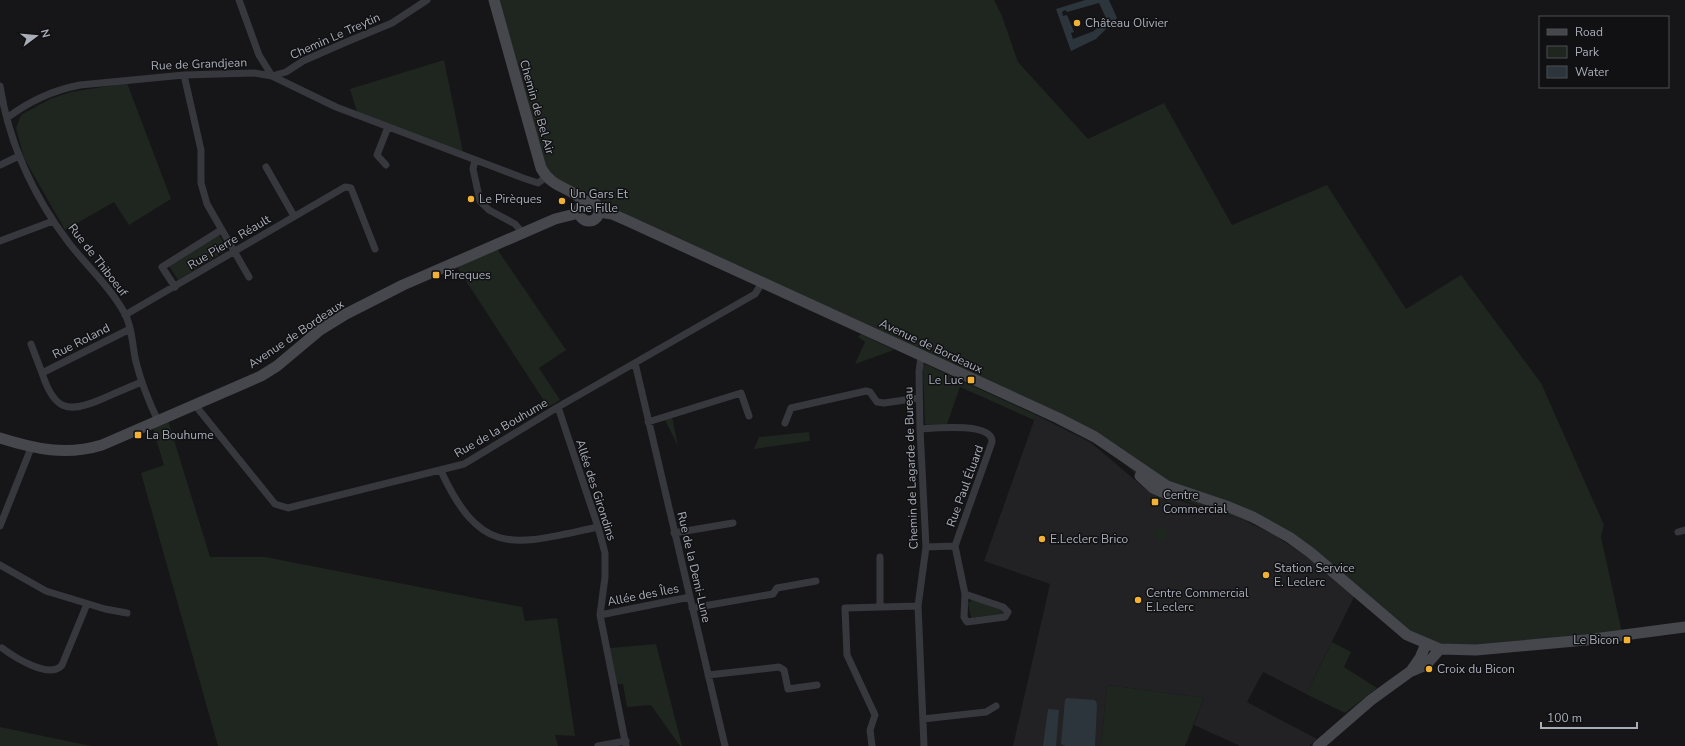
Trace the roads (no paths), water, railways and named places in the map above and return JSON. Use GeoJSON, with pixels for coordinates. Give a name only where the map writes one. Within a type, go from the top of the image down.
{"type":"FeatureCollection","features":[{"type":"Feature","properties":{"kind":"main road","name":"Chemin de Bel Air"},"geometry":{"type":"LineString","coordinates":[[494,0],[538,159],[546,177]]}},
{"type":"Feature","properties":{"kind":"main road"},"geometry":{"type":"LineString","coordinates":[[546,177],[552,183],[580,198],[584,202]]}},
{"type":"Feature","properties":{"kind":"main road"},"geometry":{"type":"LineString","coordinates":[[589,200],[598,206],[599,212],[596,218],[591,221],[585,220],[579,213],[579,207],[584,202],[589,200]]}},
{"type":"Feature","properties":{"kind":"main road","name":"Avenue de Bordeaux"},"geometry":{"type":"LineString","coordinates":[[599,212],[612,214],[628,221],[1058,418],[1095,436],[1167,486],[1246,514],[1289,537],[1308,551]]}},
{"type":"Feature","properties":{"kind":"main road","name":"Avenue de Bordeaux"},"geometry":{"type":"LineString","coordinates":[[0,438],[31,448],[53,451],[84,450],[102,445],[261,376],[277,366],[320,330],[375,299],[555,219],[579,213]]}},
{"type":"Feature","properties":{"kind":"main road"},"geometry":{"type":"LineString","coordinates":[[1078,429],[1087,437],[1109,451],[1153,488],[1176,498],[1272,530],[1308,551],[1407,635],[1440,649],[1476,650],[1586,640],[1685,627]]}},
{"type":"Feature","properties":{"kind":"main road"},"geometry":{"type":"LineString","coordinates":[[1411,671],[1420,658],[1426,644]]}},
{"type":"Feature","properties":{"kind":"main road"},"geometry":{"type":"LineString","coordinates":[[1318,746],[1366,704],[1411,671],[1426,665],[1440,649]]}},
{"type":"Feature","properties":{"kind":"street"},"geometry":{"type":"LineString","coordinates":[[239,0],[259,55],[272,76]]}},
{"type":"Feature","properties":{"kind":"street","name":"Chemin Le Treytin"},"geometry":{"type":"LineString","coordinates":[[272,76],[286,72],[303,61],[344,42],[392,23],[426,0]]}},
{"type":"Feature","properties":{"kind":"street","name":"Rue de Grandjean"},"geometry":{"type":"LineString","coordinates":[[7,118],[23,106],[65,87],[126,79],[184,75],[254,73],[272,76],[336,107],[467,158],[535,182],[546,177]]}},
{"type":"Feature","properties":{"kind":"street"},"geometry":{"type":"LineString","coordinates":[[184,75],[201,150],[203,191],[207,204],[250,277]]}},
{"type":"Feature","properties":{"kind":"street","name":"Rue de Thiboeuf"},"geometry":{"type":"LineString","coordinates":[[0,86],[7,118],[19,156],[53,221],[115,298],[125,315],[130,329],[141,382],[158,421]]}},
{"type":"Feature","properties":{"kind":"street"},"geometry":{"type":"LineString","coordinates":[[386,165],[377,155],[388,127]]}},
{"type":"Feature","properties":{"kind":"street"},"geometry":{"type":"LineString","coordinates":[[0,165],[19,156]]}},
{"type":"Feature","properties":{"kind":"street"},"geometry":{"type":"LineString","coordinates":[[475,160],[473,168],[480,201],[489,210],[516,224],[523,233]]}},
{"type":"Feature","properties":{"kind":"street"},"geometry":{"type":"LineString","coordinates":[[266,167],[294,216]]}},
{"type":"Feature","properties":{"kind":"street","name":"Rue Pierre Réault"},"geometry":{"type":"LineString","coordinates":[[125,315],[345,187],[351,188],[374,249]]}},
{"type":"Feature","properties":{"kind":"street"},"geometry":{"type":"LineString","coordinates":[[0,241],[53,221]]}},
{"type":"Feature","properties":{"kind":"street","name":"Rue Pierre Réault"},"geometry":{"type":"LineString","coordinates":[[175,287],[162,267],[221,230]]}},
{"type":"Feature","properties":{"kind":"street","name":"Rue de la Bouhume"},"geometry":{"type":"LineString","coordinates":[[195,404],[275,504],[288,508],[441,471],[464,464],[755,294],[762,283]]}},
{"type":"Feature","properties":{"kind":"street","name":"Rue Roland"},"geometry":{"type":"LineString","coordinates":[[42,373],[130,329]]}},
{"type":"Feature","properties":{"kind":"street","name":"Rue Roland"},"geometry":{"type":"LineString","coordinates":[[31,344],[50,394],[55,400],[66,407],[73,408],[87,405],[141,382]]}},
{"type":"Feature","properties":{"kind":"street","name":"Chemin de Lagarde de Bureau"},"geometry":{"type":"LineString","coordinates":[[920,356],[919,398],[926,547],[918,606],[924,746]]}},
{"type":"Feature","properties":{"kind":"street","name":"Rue de la Demi-Lune"},"geometry":{"type":"LineString","coordinates":[[635,363],[725,746]]}},
{"type":"Feature","properties":{"kind":"street"},"geometry":{"type":"LineString","coordinates":[[785,423],[791,408],[866,391],[870,392],[877,402],[884,403],[919,398]]}},
{"type":"Feature","properties":{"kind":"street"},"geometry":{"type":"LineString","coordinates":[[648,422],[742,393],[749,416]]}},
{"type":"Feature","properties":{"kind":"street","name":"Allée des Girondins"},"geometry":{"type":"LineString","coordinates":[[558,408],[598,527],[604,553],[605,577],[600,615],[626,744]]}},
{"type":"Feature","properties":{"kind":"street","name":"Rue Paul Éluard"},"geometry":{"type":"LineString","coordinates":[[920,429],[975,429],[990,433],[992,437],[992,442],[955,546],[964,594],[964,617],[967,622],[1005,617],[1008,612],[1003,607],[964,594]]}},
{"type":"Feature","properties":{"kind":"street"},"geometry":{"type":"LineString","coordinates":[[0,526],[31,448]]}},
{"type":"Feature","properties":{"kind":"street"},"geometry":{"type":"LineString","coordinates":[[441,471],[456,501],[466,514],[483,530],[501,539],[532,540],[598,527]]}},
{"type":"Feature","properties":{"kind":"street"},"geometry":{"type":"LineString","coordinates":[[674,533],[733,523]]}},
{"type":"Feature","properties":{"kind":"street","name":"Rue Paul Éluard"},"geometry":{"type":"LineString","coordinates":[[926,547],[955,546]]}},
{"type":"Feature","properties":{"kind":"street"},"geometry":{"type":"LineString","coordinates":[[880,557],[880,606]]}},
{"type":"Feature","properties":{"kind":"street"},"geometry":{"type":"LineString","coordinates":[[0,565],[46,591],[87,604],[127,613]]}},
{"type":"Feature","properties":{"kind":"street"},"geometry":{"type":"LineString","coordinates":[[692,608],[773,594],[777,588],[816,581]]}},
{"type":"Feature","properties":{"kind":"street","name":"Allée des Îles"},"geometry":{"type":"LineString","coordinates":[[600,615],[690,597]]}},
{"type":"Feature","properties":{"kind":"street"},"geometry":{"type":"LineString","coordinates":[[2,648],[17,659],[49,671],[57,670],[62,665],[87,604]]}},
{"type":"Feature","properties":{"kind":"street"},"geometry":{"type":"LineString","coordinates":[[872,746],[870,730],[875,715],[847,655],[845,608],[918,606]]}},
{"type":"Feature","properties":{"kind":"street"},"geometry":{"type":"LineString","coordinates":[[708,675],[779,667],[784,670],[788,689],[817,685]]}},
{"type":"Feature","properties":{"kind":"street"},"geometry":{"type":"LineString","coordinates":[[923,719],[986,712],[996,706]]}},
{"type":"Feature","properties":{"kind":"street"},"geometry":{"type":"LineString","coordinates":[[598,746],[626,744]]}},
{"type":"Feature","properties":{"kind":"water"},"geometry":{"type":"Polygon","coordinates":[[[1085,0],[1109,0],[1117,18],[1096,39],[1071,51],[1056,9],[1085,0]],[[1099,3],[1067,12],[1065,10],[1062,12],[1063,16],[1067,15],[1074,32],[1071,33],[1073,39],[1094,31],[1106,18],[1099,3]]]}},
{"type":"Feature","properties":{"kind":"water"},"geometry":{"type":"Polygon","coordinates":[[[1067,698],[1095,700],[1097,704],[1095,746],[1065,746],[1061,744],[1065,700],[1067,698]]]}},
{"type":"Feature","properties":{"kind":"water"},"geometry":{"type":"Polygon","coordinates":[[[1048,709],[1059,710],[1056,746],[1043,746],[1048,709]]]}},
{"type":"Feature","properties":{"kind":"place","name":"Château Olivier"},"geometry":{"type":"Point","coordinates":[1077,23]}},
{"type":"Feature","properties":{"kind":"place","name":"Le Pirèques"},"geometry":{"type":"Point","coordinates":[471,199]}},
{"type":"Feature","properties":{"kind":"place","name":"Un Gars Et Une Fille"},"geometry":{"type":"Point","coordinates":[562,201]}},
{"type":"Feature","properties":{"kind":"place","name":"Pireques"},"geometry":{"type":"Point","coordinates":[436,275]}},
{"type":"Feature","properties":{"kind":"place","name":"Le Luc"},"geometry":{"type":"Point","coordinates":[971,380]}},
{"type":"Feature","properties":{"kind":"place","name":"La Bouhume"},"geometry":{"type":"Point","coordinates":[138,435]}},
{"type":"Feature","properties":{"kind":"place","name":"Centre Commercial"},"geometry":{"type":"Point","coordinates":[1155,502]}},
{"type":"Feature","properties":{"kind":"place","name":"E.Leclerc Brico"},"geometry":{"type":"Point","coordinates":[1042,539]}},
{"type":"Feature","properties":{"kind":"place","name":"Station Service E. Leclerc"},"geometry":{"type":"Point","coordinates":[1266,575]}},
{"type":"Feature","properties":{"kind":"place","name":"Centre Commercial E.Leclerc"},"geometry":{"type":"Point","coordinates":[1138,600]}},
{"type":"Feature","properties":{"kind":"place","name":"Le Bicon"},"geometry":{"type":"Point","coordinates":[1627,640]}},
{"type":"Feature","properties":{"kind":"place","name":"Croix du Bicon"},"geometry":{"type":"Point","coordinates":[1429,669]}}]}
